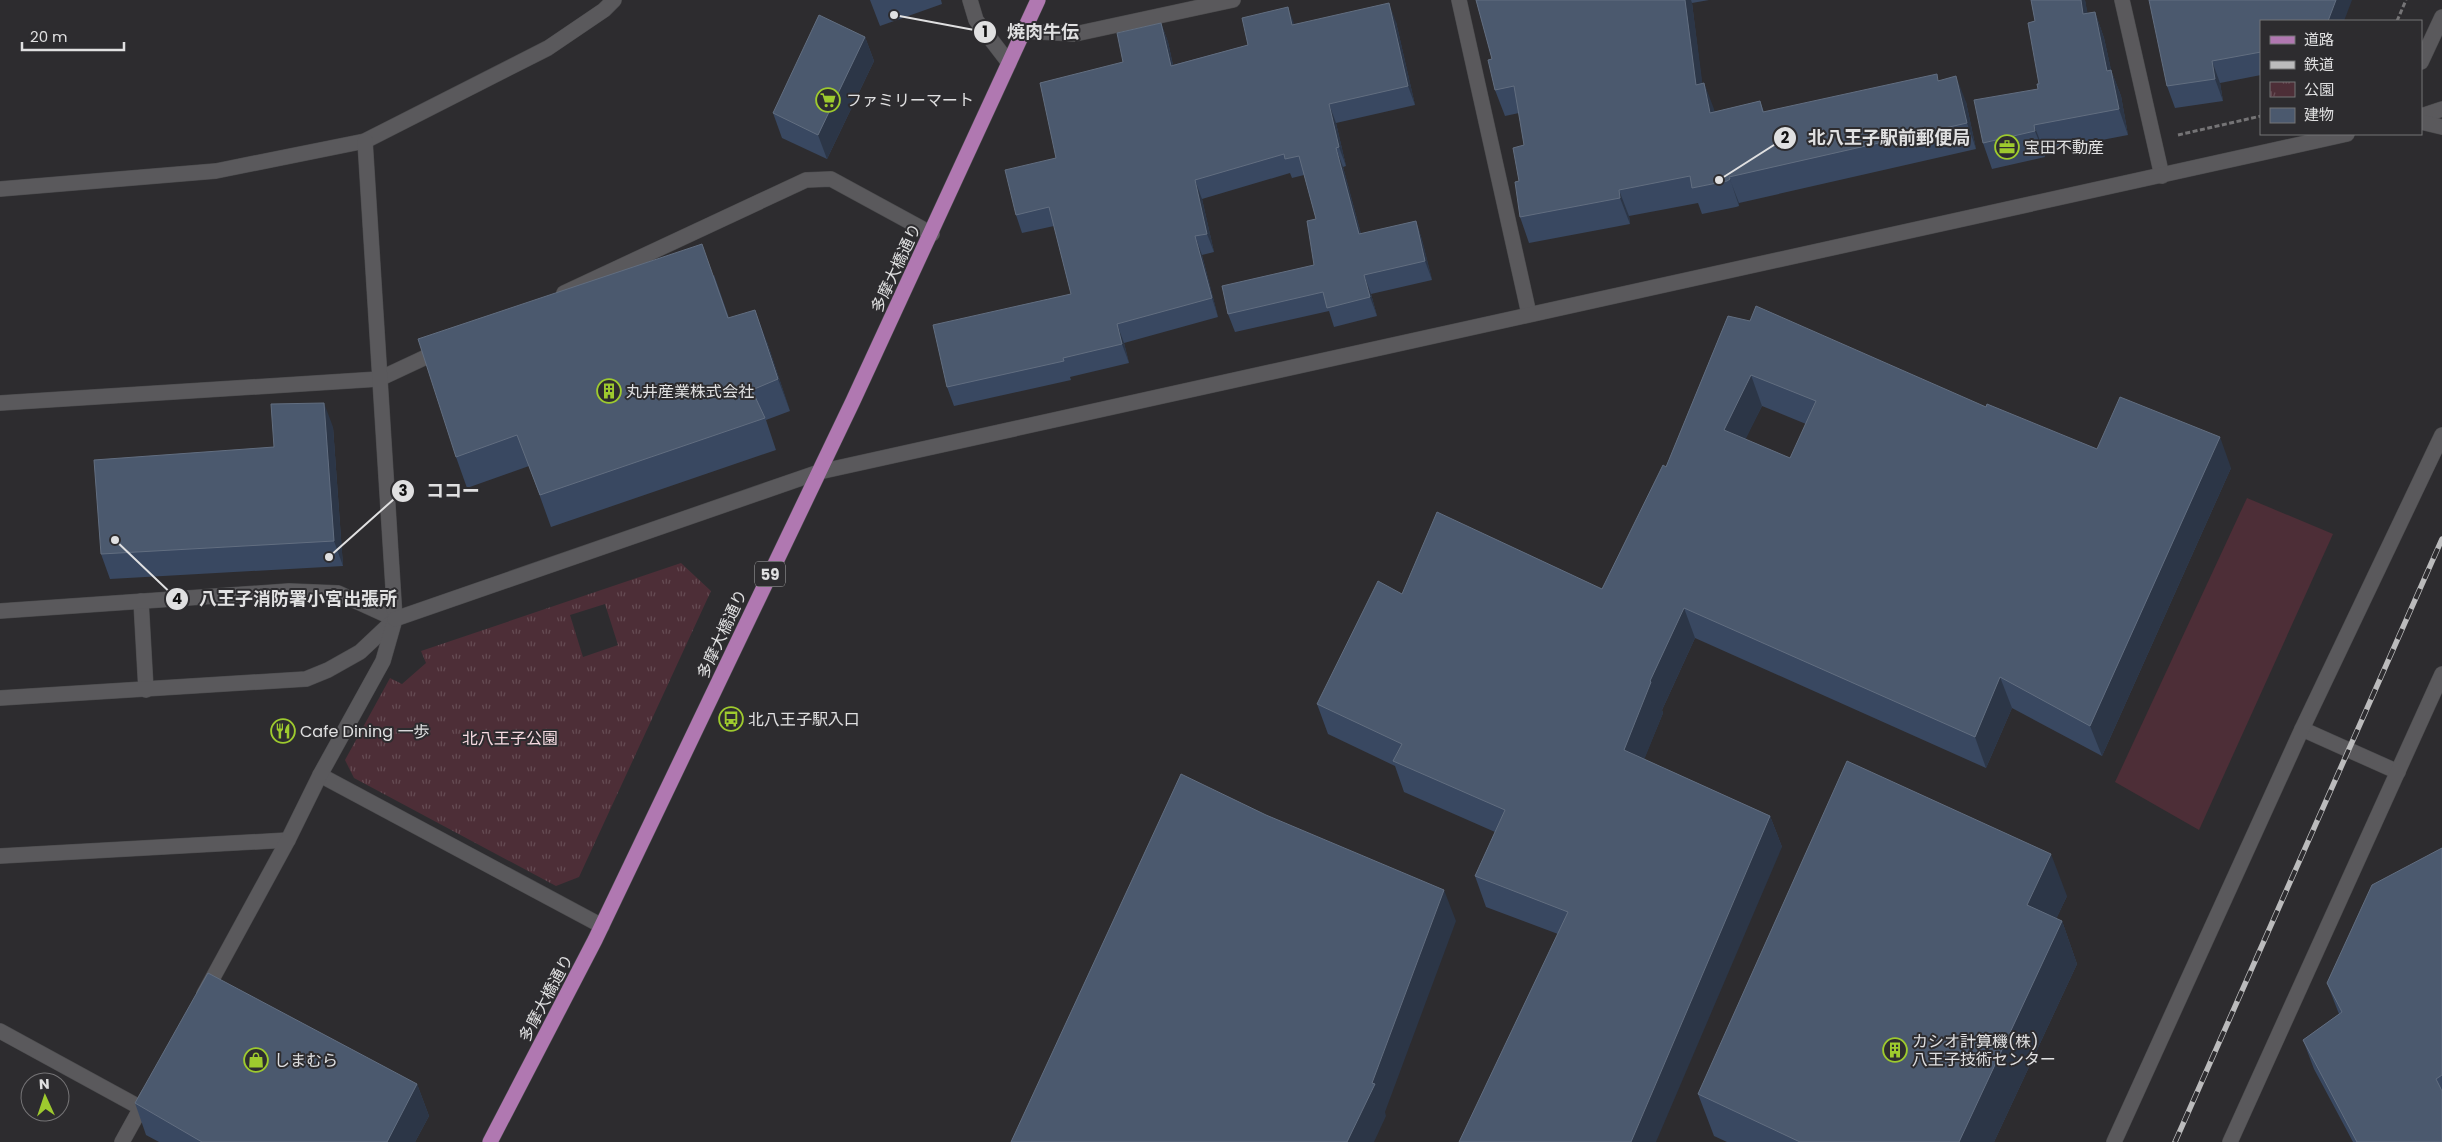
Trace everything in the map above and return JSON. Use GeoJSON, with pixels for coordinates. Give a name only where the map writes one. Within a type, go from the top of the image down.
{"type":"FeatureCollection","features":[{"type":"Feature","properties":{"kind":"main road","name":"多摩大橋通り"},"geometry":{"type":"LineString","coordinates":[[490,1142],[602,926],[932,234],[1038,0]]}},
{"type":"Feature","properties":{"kind":"street"},"geometry":{"type":"LineString","coordinates":[[0,188],[216,171],[365,141],[548,48],[604,10],[614,0]]}},
{"type":"Feature","properties":{"kind":"street"},"geometry":{"type":"LineString","coordinates":[[970,0],[976,20],[1009,63]]}},
{"type":"Feature","properties":{"kind":"street"},"geometry":{"type":"LineString","coordinates":[[1024,31],[1075,34],[1233,0]]}},
{"type":"Feature","properties":{"kind":"street"},"geometry":{"type":"LineString","coordinates":[[1459,0],[1529,314]]}},
{"type":"Feature","properties":{"kind":"street"},"geometry":{"type":"LineString","coordinates":[[2122,0],[2162,176]]}},
{"type":"Feature","properties":{"kind":"street"},"geometry":{"type":"LineString","coordinates":[[2422,60],[2442,18]]}},
{"type":"Feature","properties":{"kind":"street"},"geometry":{"type":"LineString","coordinates":[[2422,116],[2442,109]]}},
{"type":"Feature","properties":{"kind":"street"},"geometry":{"type":"LineString","coordinates":[[2422,122],[2442,127]]}},
{"type":"Feature","properties":{"kind":"street"},"geometry":{"type":"LineString","coordinates":[[0,698],[146,690],[306,678],[328,670],[360,652],[395,619],[819,472],[2343,135]]}},
{"type":"Feature","properties":{"kind":"street"},"geometry":{"type":"LineString","coordinates":[[198,1004],[383,661],[395,619],[365,141]]}},
{"type":"Feature","properties":{"kind":"street"},"geometry":{"type":"LineString","coordinates":[[548,300],[806,180],[831,179],[932,234]]}},
{"type":"Feature","properties":{"kind":"street"},"geometry":{"type":"LineString","coordinates":[[0,403],[379,379],[450,346]]}},
{"type":"Feature","properties":{"kind":"street"},"geometry":{"type":"LineString","coordinates":[[2114,1142],[2302,729],[2442,435]]}},
{"type":"Feature","properties":{"kind":"street"},"geometry":{"type":"LineString","coordinates":[[0,610],[289,591],[338,593],[395,619]]}},
{"type":"Feature","properties":{"kind":"street"},"geometry":{"type":"LineString","coordinates":[[141,601],[146,690]]}},
{"type":"Feature","properties":{"kind":"street"},"geometry":{"type":"LineString","coordinates":[[2230,1142],[2442,674]]}},
{"type":"Feature","properties":{"kind":"street"},"geometry":{"type":"LineString","coordinates":[[2302,729],[2398,772]]}},
{"type":"Feature","properties":{"kind":"street"},"geometry":{"type":"LineString","coordinates":[[320,775],[602,926]]}},
{"type":"Feature","properties":{"kind":"street"},"geometry":{"type":"LineString","coordinates":[[0,856],[288,840]]}},
{"type":"Feature","properties":{"kind":"street"},"geometry":{"type":"LineString","coordinates":[[0,1031],[141,1108]]}},
{"type":"Feature","properties":{"kind":"street"},"geometry":{"type":"LineString","coordinates":[[122,1142],[155,1082]]}},
{"type":"Feature","properties":{"kind":"path"},"geometry":{"type":"LineString","coordinates":[[2397,20],[2406,0]]}},
{"type":"Feature","properties":{"kind":"path"},"geometry":{"type":"LineString","coordinates":[[2154,141],[2260,116]]}},
{"type":"Feature","properties":{"kind":"green space"},"geometry":{"type":"Polygon","coordinates":[[[2247,498],[2333,534],[2199,830],[2115,782],[2247,498]]]}},
{"type":"Feature","properties":{"kind":"green space","name":"北八王子公園"},"geometry":{"type":"Polygon","coordinates":[[[681,563],[711,591],[579,877],[556,886],[354,778],[345,760],[390,678],[402,684],[426,663],[421,651],[681,563]],[[605,604],[570,615],[583,657],[618,645],[605,604]]]}},
{"type":"Feature","properties":{"kind":"building"},"geometry":{"type":"Polygon","coordinates":[[[1476,0],[1685,0],[1696,85],[1704,83],[1710,113],[1760,101],[1763,112],[1937,74],[1938,81],[1956,76],[1967,123],[1729,177],[1730,179],[1727,181],[1692,188],[1690,176],[1619,190],[1620,198],[1520,217],[1515,182],[1519,181],[1513,148],[1524,145],[1514,86],[1495,90],[1488,60],[1492,59],[1476,0]]]}},
{"type":"Feature","properties":{"kind":"building"},"geometry":{"type":"Polygon","coordinates":[[[2031,0],[2081,0],[2083,14],[2095,12],[2107,71],[2111,70],[2119,109],[2034,125],[2035,131],[1983,143],[1974,100],[2038,89],[2037,84],[2039,84],[2028,23],[2035,21],[2031,0]]]}},
{"type":"Feature","properties":{"kind":"building"},"geometry":{"type":"Polygon","coordinates":[[[2149,0],[2336,0],[2328,20],[2260,20],[2260,52],[2212,61],[2215,79],[2167,86],[2149,0]]]}},
{"type":"Feature","properties":{"kind":"building"},"geometry":{"type":"Polygon","coordinates":[[[1389,3],[1408,86],[1329,104],[1339,147],[1336,148],[1359,234],[1416,221],[1425,261],[1364,275],[1370,297],[1327,308],[1323,292],[1228,314],[1222,286],[1314,265],[1307,221],[1316,219],[1299,156],[1285,159],[1284,154],[1195,180],[1207,234],[1195,236],[1212,298],[1117,324],[1122,344],[1063,358],[1064,361],[947,387],[933,325],[1071,294],[1049,207],[1016,215],[1005,170],[1056,158],[1040,83],[1123,62],[1117,33],[1161,23],[1171,66],[1248,45],[1242,18],[1288,7],[1292,25],[1389,3]]]}},
{"type":"Feature","properties":{"kind":"building"},"geometry":{"type":"Polygon","coordinates":[[[819,15],[865,37],[818,135],[773,113],[819,15]]]}},
{"type":"Feature","properties":{"kind":"building","name":"丸井産業株式会社"},"geometry":{"type":"Polygon","coordinates":[[[702,244],[728,318],[755,310],[778,379],[752,390],[765,418],[540,495],[517,435],[456,457],[418,339],[702,244]]]}},
{"type":"Feature","properties":{"kind":"building"},"geometry":{"type":"Polygon","coordinates":[[[1756,306],[1986,407],[1987,404],[2097,449],[2120,397],[2220,437],[2090,726],[2000,677],[1975,737],[1684,608],[1650,681],[1624,750],[1770,816],[1631,1142],[1459,1142],[1568,912],[1475,876],[1505,810],[1393,761],[1402,744],[1317,704],[1378,581],[1402,594],[1437,512],[1602,589],[1663,465],[1666,467],[1728,316],[1750,321],[1756,306]],[[1751,375],[1724,430],[1790,458],[1816,401],[1751,375]]]}},
{"type":"Feature","properties":{"kind":"building"},"geometry":{"type":"Polygon","coordinates":[[[324,403],[334,541],[101,554],[94,460],[274,447],[271,404],[324,403]]]}},
{"type":"Feature","properties":{"kind":"building","name":"カシオ計算機(株) 八王子技術センター"},"geometry":{"type":"Polygon","coordinates":[[[1847,761],[2051,854],[2027,905],[2062,921],[1959,1142],[1800,1142],[1698,1094],[1847,761]]]}},
{"type":"Feature","properties":{"kind":"building"},"geometry":{"type":"Polygon","coordinates":[[[1181,774],[1266,815],[1444,890],[1372,1083],[1375,1084],[1347,1142],[1011,1142],[1181,774]]]}},
{"type":"Feature","properties":{"kind":"building"},"geometry":{"type":"Polygon","coordinates":[[[2442,848],[2442,1075],[2436,1079],[2442,1091],[2442,1142],[2357,1142],[2303,1040],[2342,1012],[2327,983],[2372,885],[2442,848]]]}},
{"type":"Feature","properties":{"kind":"building","name":"しまむら"},"geometry":{"type":"Polygon","coordinates":[[[208,973],[417,1084],[387,1142],[202,1142],[135,1103],[208,973]]]}},
{"type":"Feature","properties":{"kind":"railway"},"geometry":{"type":"LineString","coordinates":[[2175,1142],[2442,539]]}},
{"type":"Feature","properties":{"kind":"place","name":"焼肉牛伝"},"geometry":{"type":"Point","coordinates":[894,15]}},
{"type":"Feature","properties":{"kind":"place","name":"ファミリーマート"},"geometry":{"type":"Point","coordinates":[828,100]}},
{"type":"Feature","properties":{"kind":"place","name":"宝田不動産"},"geometry":{"type":"Point","coordinates":[2007,147]}},
{"type":"Feature","properties":{"kind":"place","name":"北八王子駅前郵便局"},"geometry":{"type":"Point","coordinates":[1719,180]}},
{"type":"Feature","properties":{"kind":"place","name":"丸井産業株式会社"},"geometry":{"type":"Point","coordinates":[609,391]}},
{"type":"Feature","properties":{"kind":"place","name":"八王子消防署小宮出張所"},"geometry":{"type":"Point","coordinates":[115,540]}},
{"type":"Feature","properties":{"kind":"place","name":"ココー"},"geometry":{"type":"Point","coordinates":[329,557]}},
{"type":"Feature","properties":{"kind":"place","name":"北八王子駅入口"},"geometry":{"type":"Point","coordinates":[731,719]}},
{"type":"Feature","properties":{"kind":"place","name":"Cafe Dining 一歩"},"geometry":{"type":"Point","coordinates":[283,731]}},
{"type":"Feature","properties":{"kind":"place","name":"カシオ計算機(株) 八王子技術センター"},"geometry":{"type":"Point","coordinates":[1895,1050]}},
{"type":"Feature","properties":{"kind":"place","name":"しまむら"},"geometry":{"type":"Point","coordinates":[256,1060]}}]}
